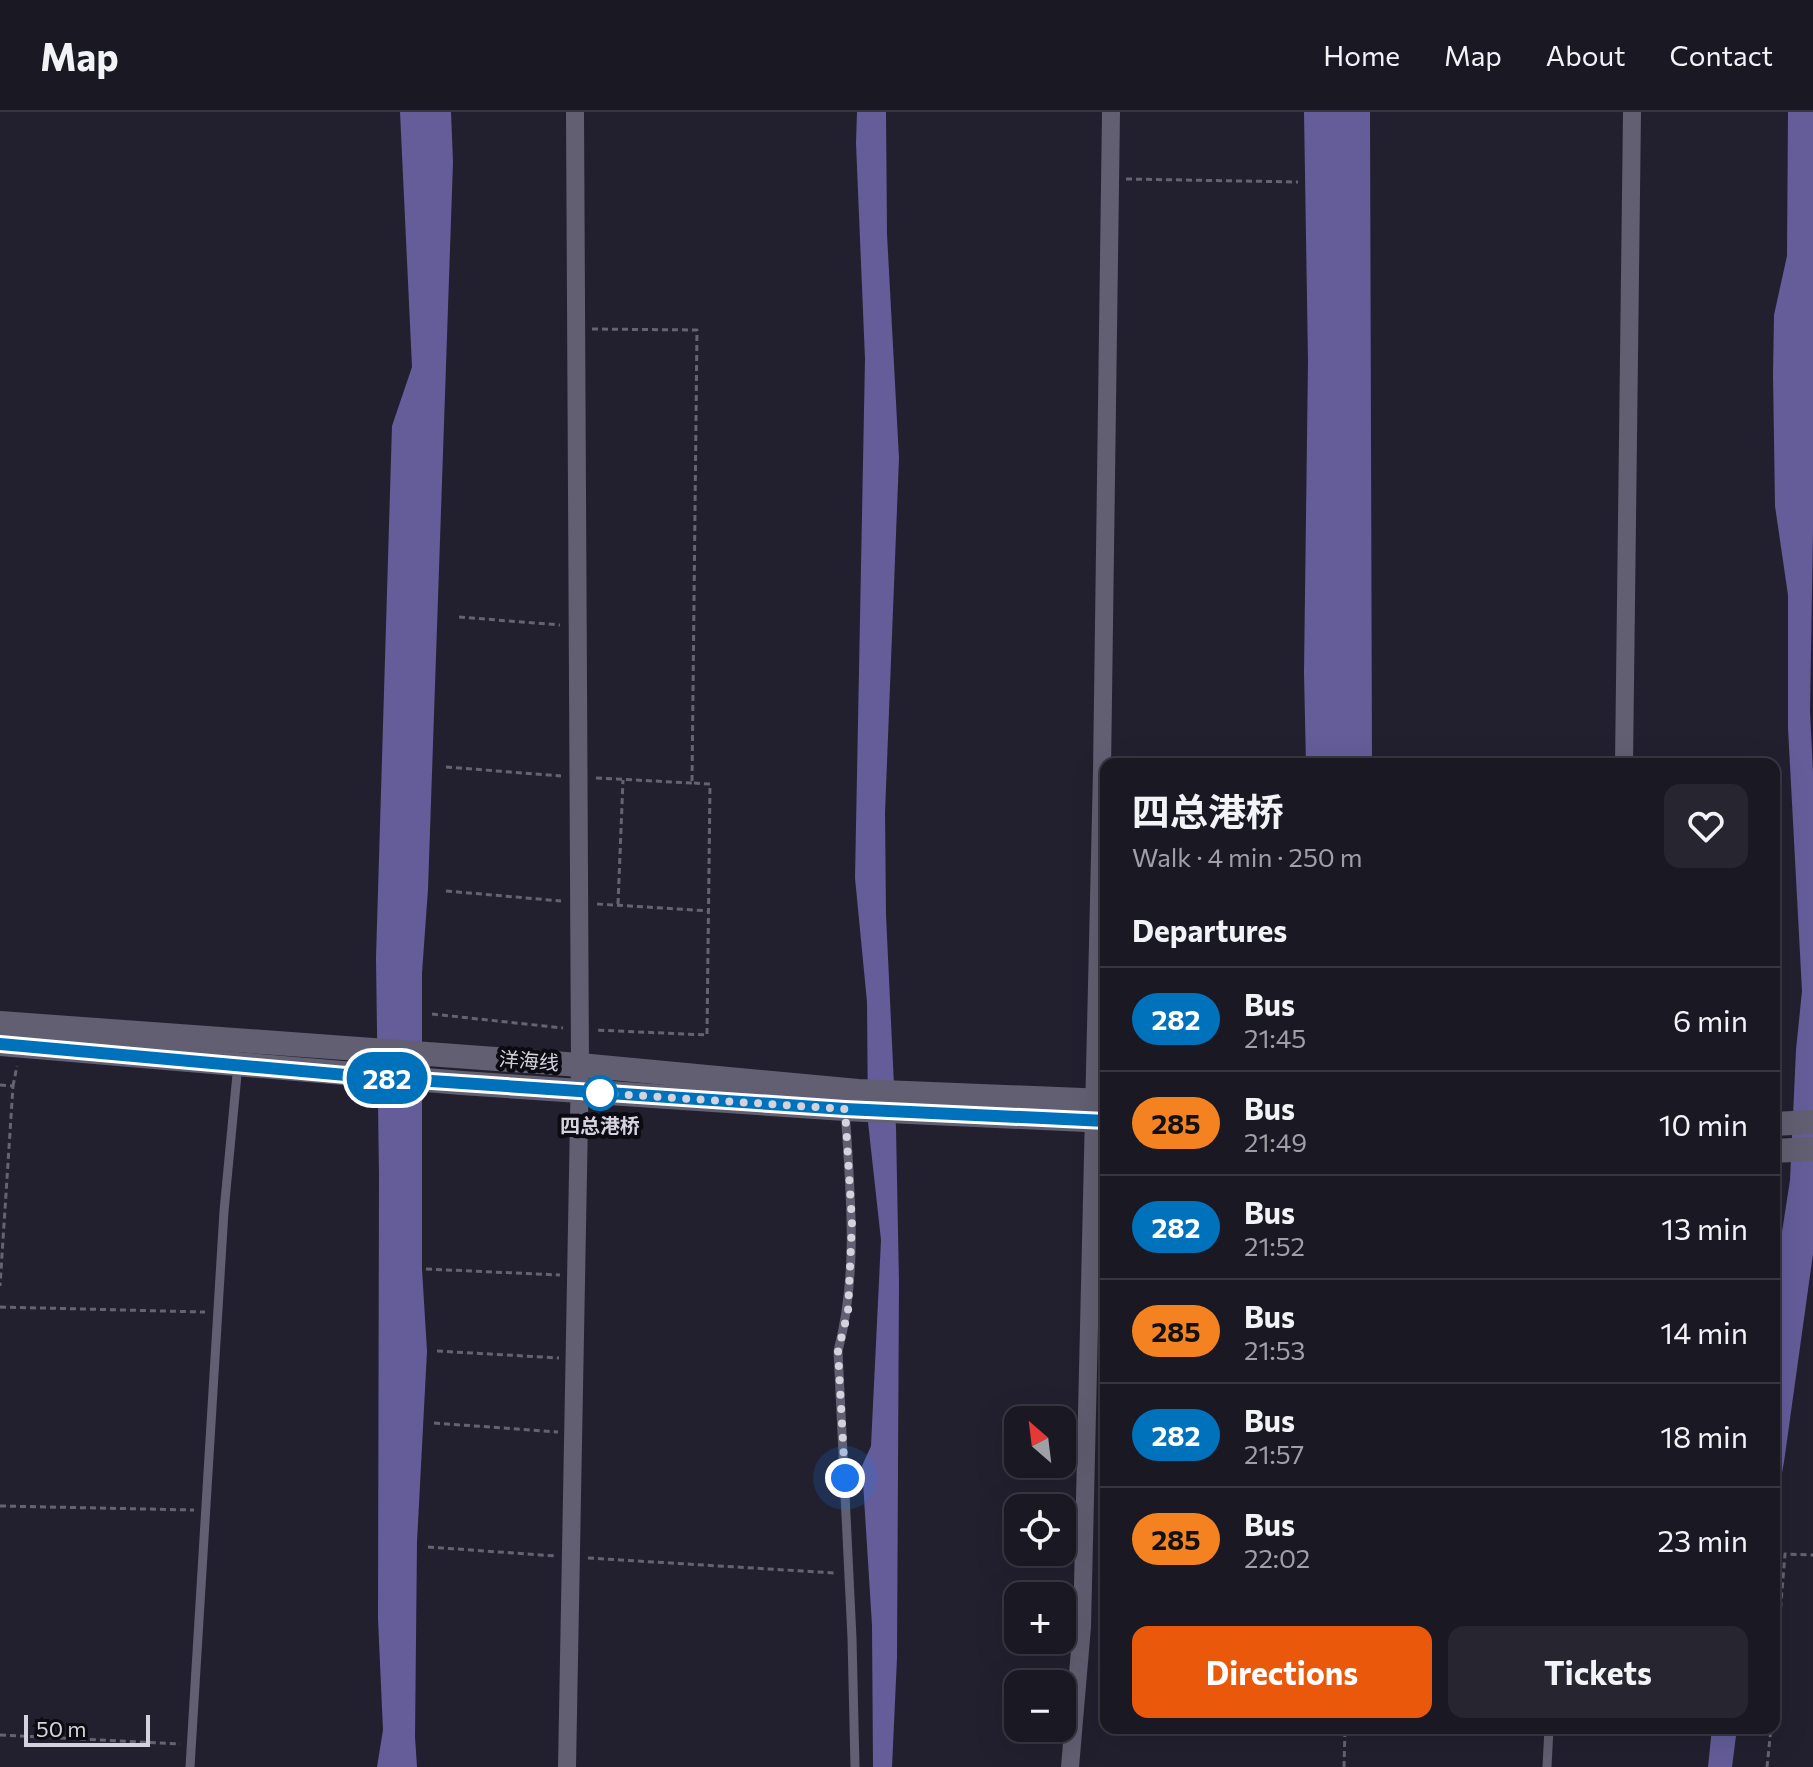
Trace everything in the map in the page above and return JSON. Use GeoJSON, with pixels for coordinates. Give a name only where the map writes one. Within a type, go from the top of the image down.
{"type":"FeatureCollection","features":[{"type":"Feature","properties":{"kind":"main road","name":"洋海线"},"geometry":{"type":"LineString","coordinates":[[0,1023],[239,1053],[357,1076],[580,1091],[1100,1111]]}},
{"type":"Feature","properties":{"kind":"main road","name":"洋海线"},"geometry":{"type":"LineString","coordinates":[[0,1044],[239,1053],[345,1047],[580,1065],[850,1100]]}},
{"type":"Feature","properties":{"kind":"main road"},"geometry":{"type":"LineString","coordinates":[[1780,1124],[1813,1122]]}},
{"type":"Feature","properties":{"kind":"main road"},"geometry":{"type":"LineString","coordinates":[[1780,1151],[1813,1149]]}},
{"type":"Feature","properties":{"kind":"street"},"geometry":{"type":"LineString","coordinates":[[567,1767],[580,1091],[575,112]]}},
{"type":"Feature","properties":{"kind":"street"},"geometry":{"type":"LineString","coordinates":[[1102,758],[1111,112]]}},
{"type":"Feature","properties":{"kind":"street"},"geometry":{"type":"LineString","coordinates":[[1624,758],[1632,112]]}},
{"type":"Feature","properties":{"kind":"street"},"geometry":{"type":"LineString","coordinates":[[1070,1767],[1082,1637],[1100,1111]]}},
{"type":"Feature","properties":{"kind":"lane"},"geometry":{"type":"LineString","coordinates":[[190,1767],[217,1312],[239,1053]]}},
{"type":"Feature","properties":{"kind":"lane"},"geometry":{"type":"LineString","coordinates":[[850,1100],[852,1222],[848,1312],[838,1351],[855,1767]]}},
{"type":"Feature","properties":{"kind":"lane"},"geometry":{"type":"LineString","coordinates":[[1547,1767],[1549,1734]]}},
{"type":"Feature","properties":{"kind":"path"},"geometry":{"type":"LineString","coordinates":[[1110,179],[1298,182]]}},
{"type":"Feature","properties":{"kind":"path"},"geometry":{"type":"LineString","coordinates":[[432,1014],[579,1029],[707,1035],[710,784],[692,783],[697,330],[576,329]]}},
{"type":"Feature","properties":{"kind":"path"},"geometry":{"type":"LineString","coordinates":[[459,617],[576,626]]}},
{"type":"Feature","properties":{"kind":"path"},"geometry":{"type":"LineString","coordinates":[[618,905],[623,780]]}},
{"type":"Feature","properties":{"kind":"path"},"geometry":{"type":"LineString","coordinates":[[0,1085],[13,1086],[0,1286]]}},
{"type":"Feature","properties":{"kind":"path"},"geometry":{"type":"LineString","coordinates":[[426,1269],[576,1275]]}},
{"type":"Feature","properties":{"kind":"path"},"geometry":{"type":"LineString","coordinates":[[0,1307],[217,1312]]}},
{"type":"Feature","properties":{"kind":"path"},"geometry":{"type":"LineString","coordinates":[[437,1351],[575,1359]]}},
{"type":"Feature","properties":{"kind":"path"},"geometry":{"type":"LineString","coordinates":[[434,1423],[574,1434]]}},
{"type":"Feature","properties":{"kind":"path"},"geometry":{"type":"LineString","coordinates":[[0,1506],[205,1510]]}},
{"type":"Feature","properties":{"kind":"path"},"geometry":{"type":"LineString","coordinates":[[428,1547],[849,1574]]}},
{"type":"Feature","properties":{"kind":"path"},"geometry":{"type":"LineString","coordinates":[[1780,1615],[1785,1554],[1813,1555]]}},
{"type":"Feature","properties":{"kind":"path"},"geometry":{"type":"LineString","coordinates":[[1344,1767],[1345,1734]]}},
{"type":"Feature","properties":{"kind":"path"},"geometry":{"type":"LineString","coordinates":[[1767,1767],[1770,1734]]}},
{"type":"Feature","properties":{"kind":"path"},"geometry":{"type":"LineString","coordinates":[[0,1735],[192,1745]]}},
{"type":"Feature","properties":{"kind":"shaded area"},"geometry":{"type":"Polygon","coordinates":[[[400,112],[451,112],[453,162],[428,889],[422,973],[422,1269],[427,1351],[417,1542],[417,1767],[377,1767],[383,1730],[378,1619],[376,958],[392,426],[412,367],[400,112]]]}},
{"type":"Feature","properties":{"kind":"shaded area"},"geometry":{"type":"Polygon","coordinates":[[[857,112],[886,112],[887,234],[899,458],[885,813],[899,1282],[897,1658],[892,1767],[873,1767],[872,1625],[862,1466],[871,1446],[881,1240],[868,1122],[867,1002],[855,878],[865,359],[857,112]]]}},
{"type":"Feature","properties":{"kind":"shaded area"},"geometry":{"type":"Polygon","coordinates":[[[1304,112],[1370,112],[1372,758],[1306,758],[1308,361],[1304,112]]]}},
{"type":"Feature","properties":{"kind":"shaded area"},"geometry":{"type":"Polygon","coordinates":[[[1788,112],[1813,112],[1810,711],[1813,773],[1813,1254],[1780,1484],[1780,1245],[1790,1180],[1802,991],[1788,728],[1788,595],[1775,506],[1774,315],[1787,256],[1788,112]]]}},
{"type":"Feature","properties":{"kind":"shaded area"},"geometry":{"type":"Polygon","coordinates":[[[1711,1734],[1736,1734],[1732,1767],[1708,1767],[1711,1734]]]}},
{"type":"Feature","properties":{"kind":"bus line","name":"282"},"geometry":{"type":"LineString","coordinates":[[0,1044],[357,1076],[845,1109],[1100,1121]]}},
{"type":"Feature","properties":{"kind":"place","name":"四总港桥"},"geometry":{"type":"Point","coordinates":[600,1093]}},
{"type":"Feature","properties":{"kind":"route"},"geometry":{"type":"LineString","coordinates":[[600,1093],[845,1109],[852,1222],[848,1312],[838,1351],[845,1478]]}}]}
